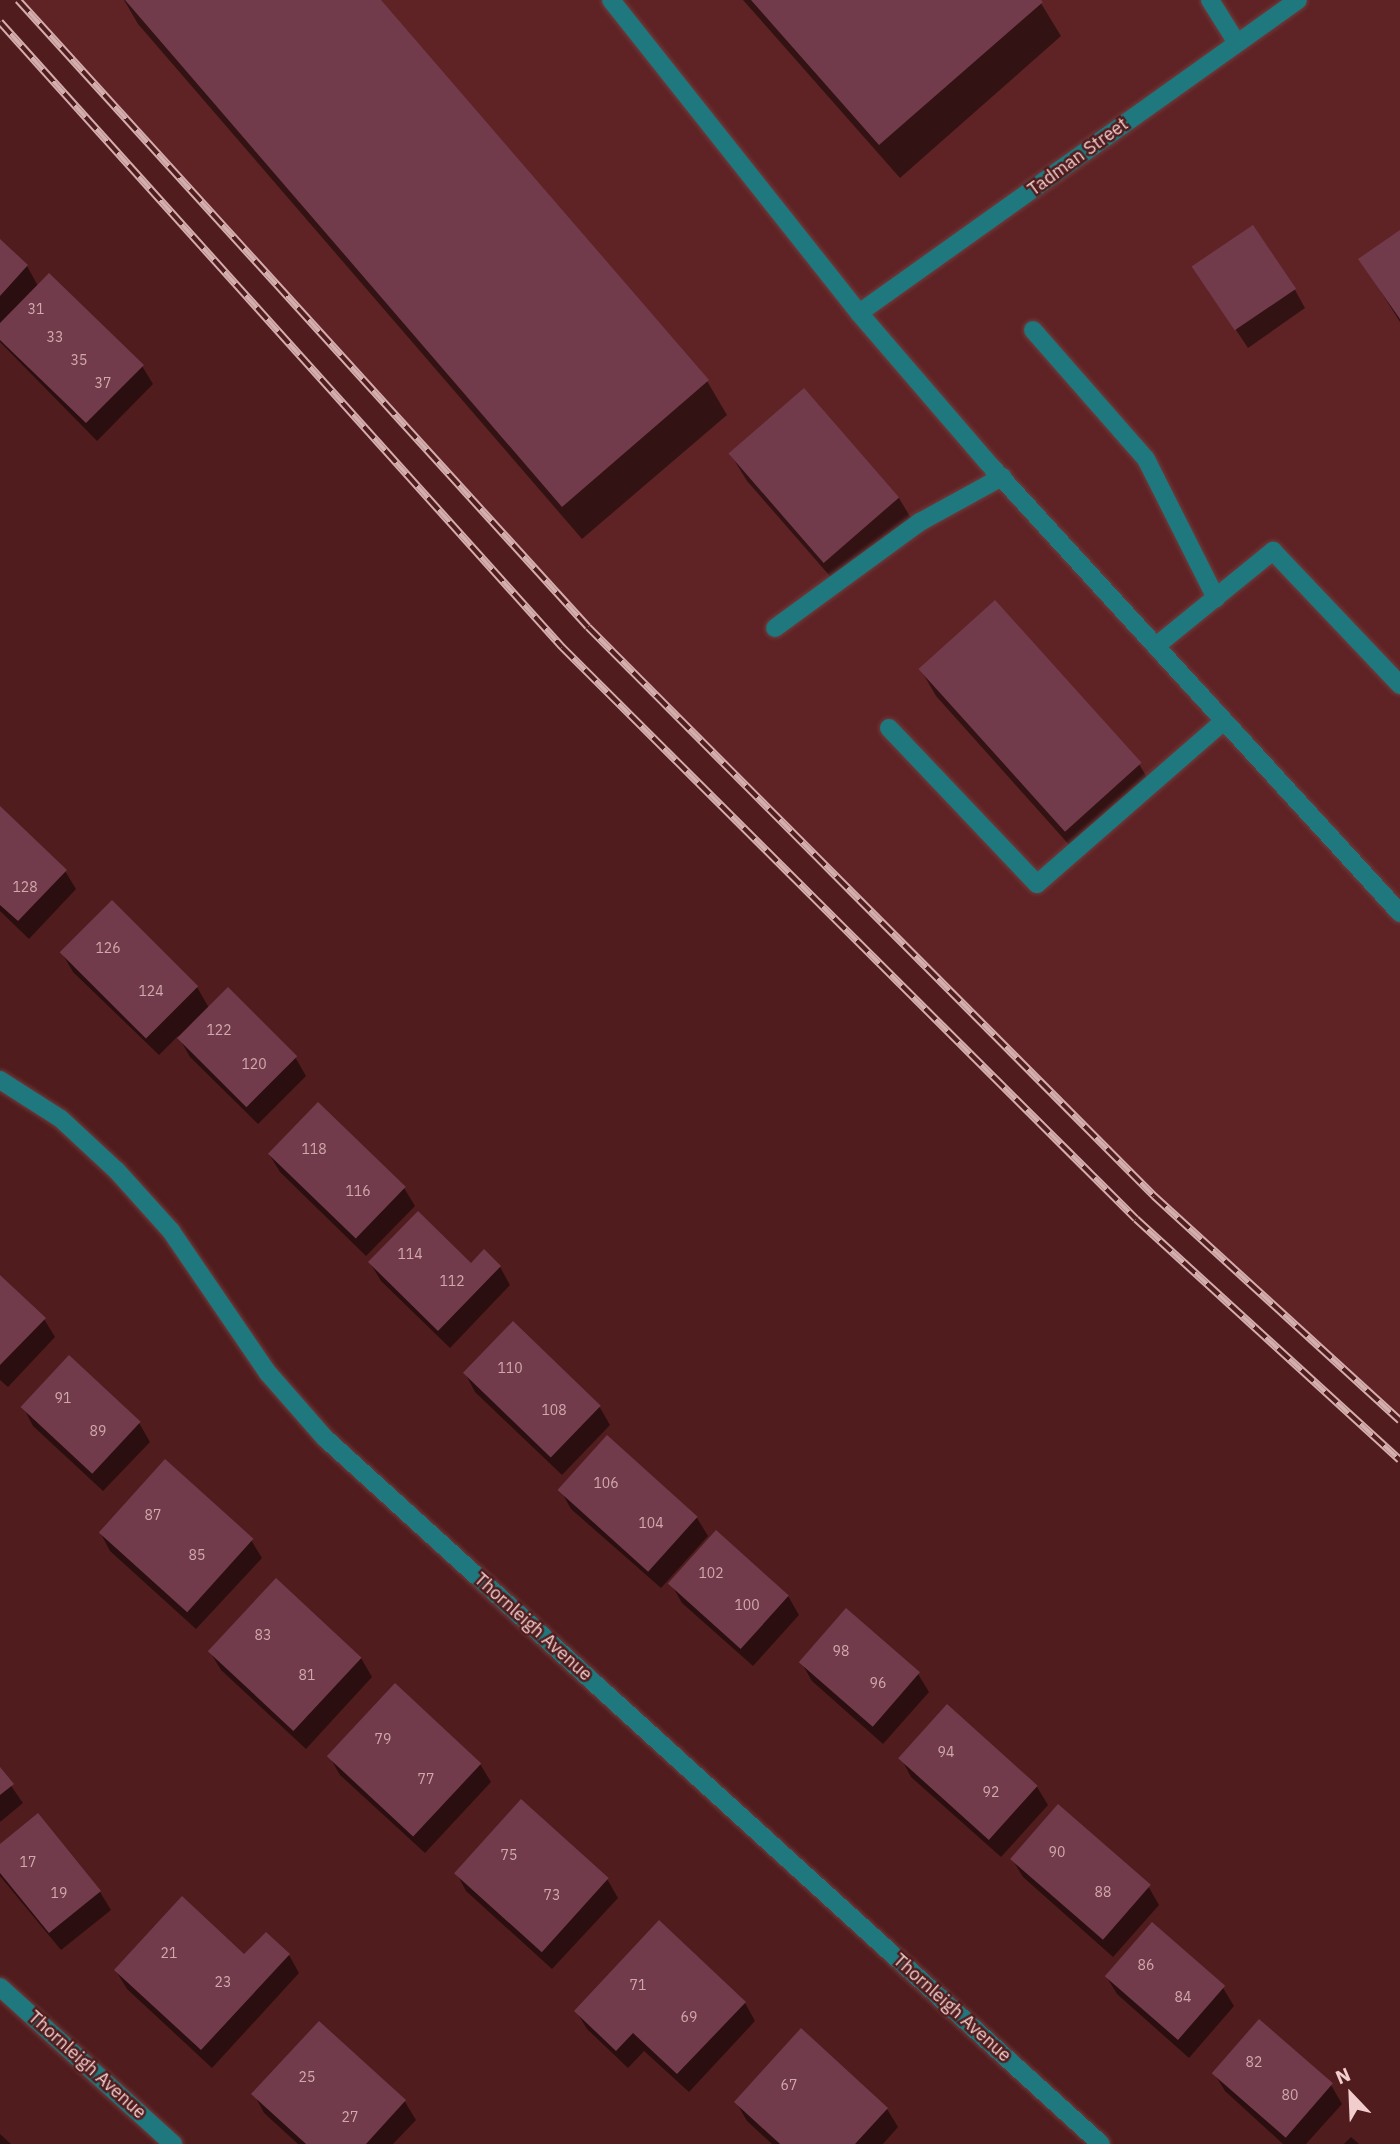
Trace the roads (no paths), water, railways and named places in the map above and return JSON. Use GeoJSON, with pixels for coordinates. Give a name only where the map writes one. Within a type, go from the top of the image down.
{"type":"FeatureCollection","features":[{"type":"Feature","properties":{"kind":"street"},"geometry":{"type":"LineString","coordinates":[[611,0],[859,313],[995,470],[1400,913]]}},
{"type":"Feature","properties":{"kind":"street"},"geometry":{"type":"LineString","coordinates":[[1210,0],[1237,43]]}},
{"type":"Feature","properties":{"kind":"street","name":"Tadman Street"},"geometry":{"type":"LineString","coordinates":[[859,313],[1298,0]]}},
{"type":"Feature","properties":{"kind":"street"},"geometry":{"type":"LineString","coordinates":[[1033,330],[1146,459],[1216,598]]}},
{"type":"Feature","properties":{"kind":"street"},"geometry":{"type":"LineString","coordinates":[[775,628],[995,470]]}},
{"type":"Feature","properties":{"kind":"street"},"geometry":{"type":"LineString","coordinates":[[1156,646],[1273,551],[1400,685]]}},
{"type":"Feature","properties":{"kind":"street"},"geometry":{"type":"LineString","coordinates":[[889,728],[1037,884],[1224,721]]}},
{"type":"Feature","properties":{"kind":"street","name":"Thornleigh Avenue"},"geometry":{"type":"LineString","coordinates":[[0,1080],[61,1119],[126,1181],[171,1231],[268,1373],[325,1438],[1101,2144]]}},
{"type":"Feature","properties":{"kind":"street","name":"Thornleigh Avenue"},"geometry":{"type":"LineString","coordinates":[[0,1987],[173,2144]]}},
{"type":"Feature","properties":{"kind":"railway"},"geometry":{"type":"LineString","coordinates":[[18,0],[588,627],[1154,1196],[1400,1421]]}},
{"type":"Feature","properties":{"kind":"railway"},"geometry":{"type":"LineString","coordinates":[[0,22],[562,647],[1136,1219],[1400,1460]]}}]}
